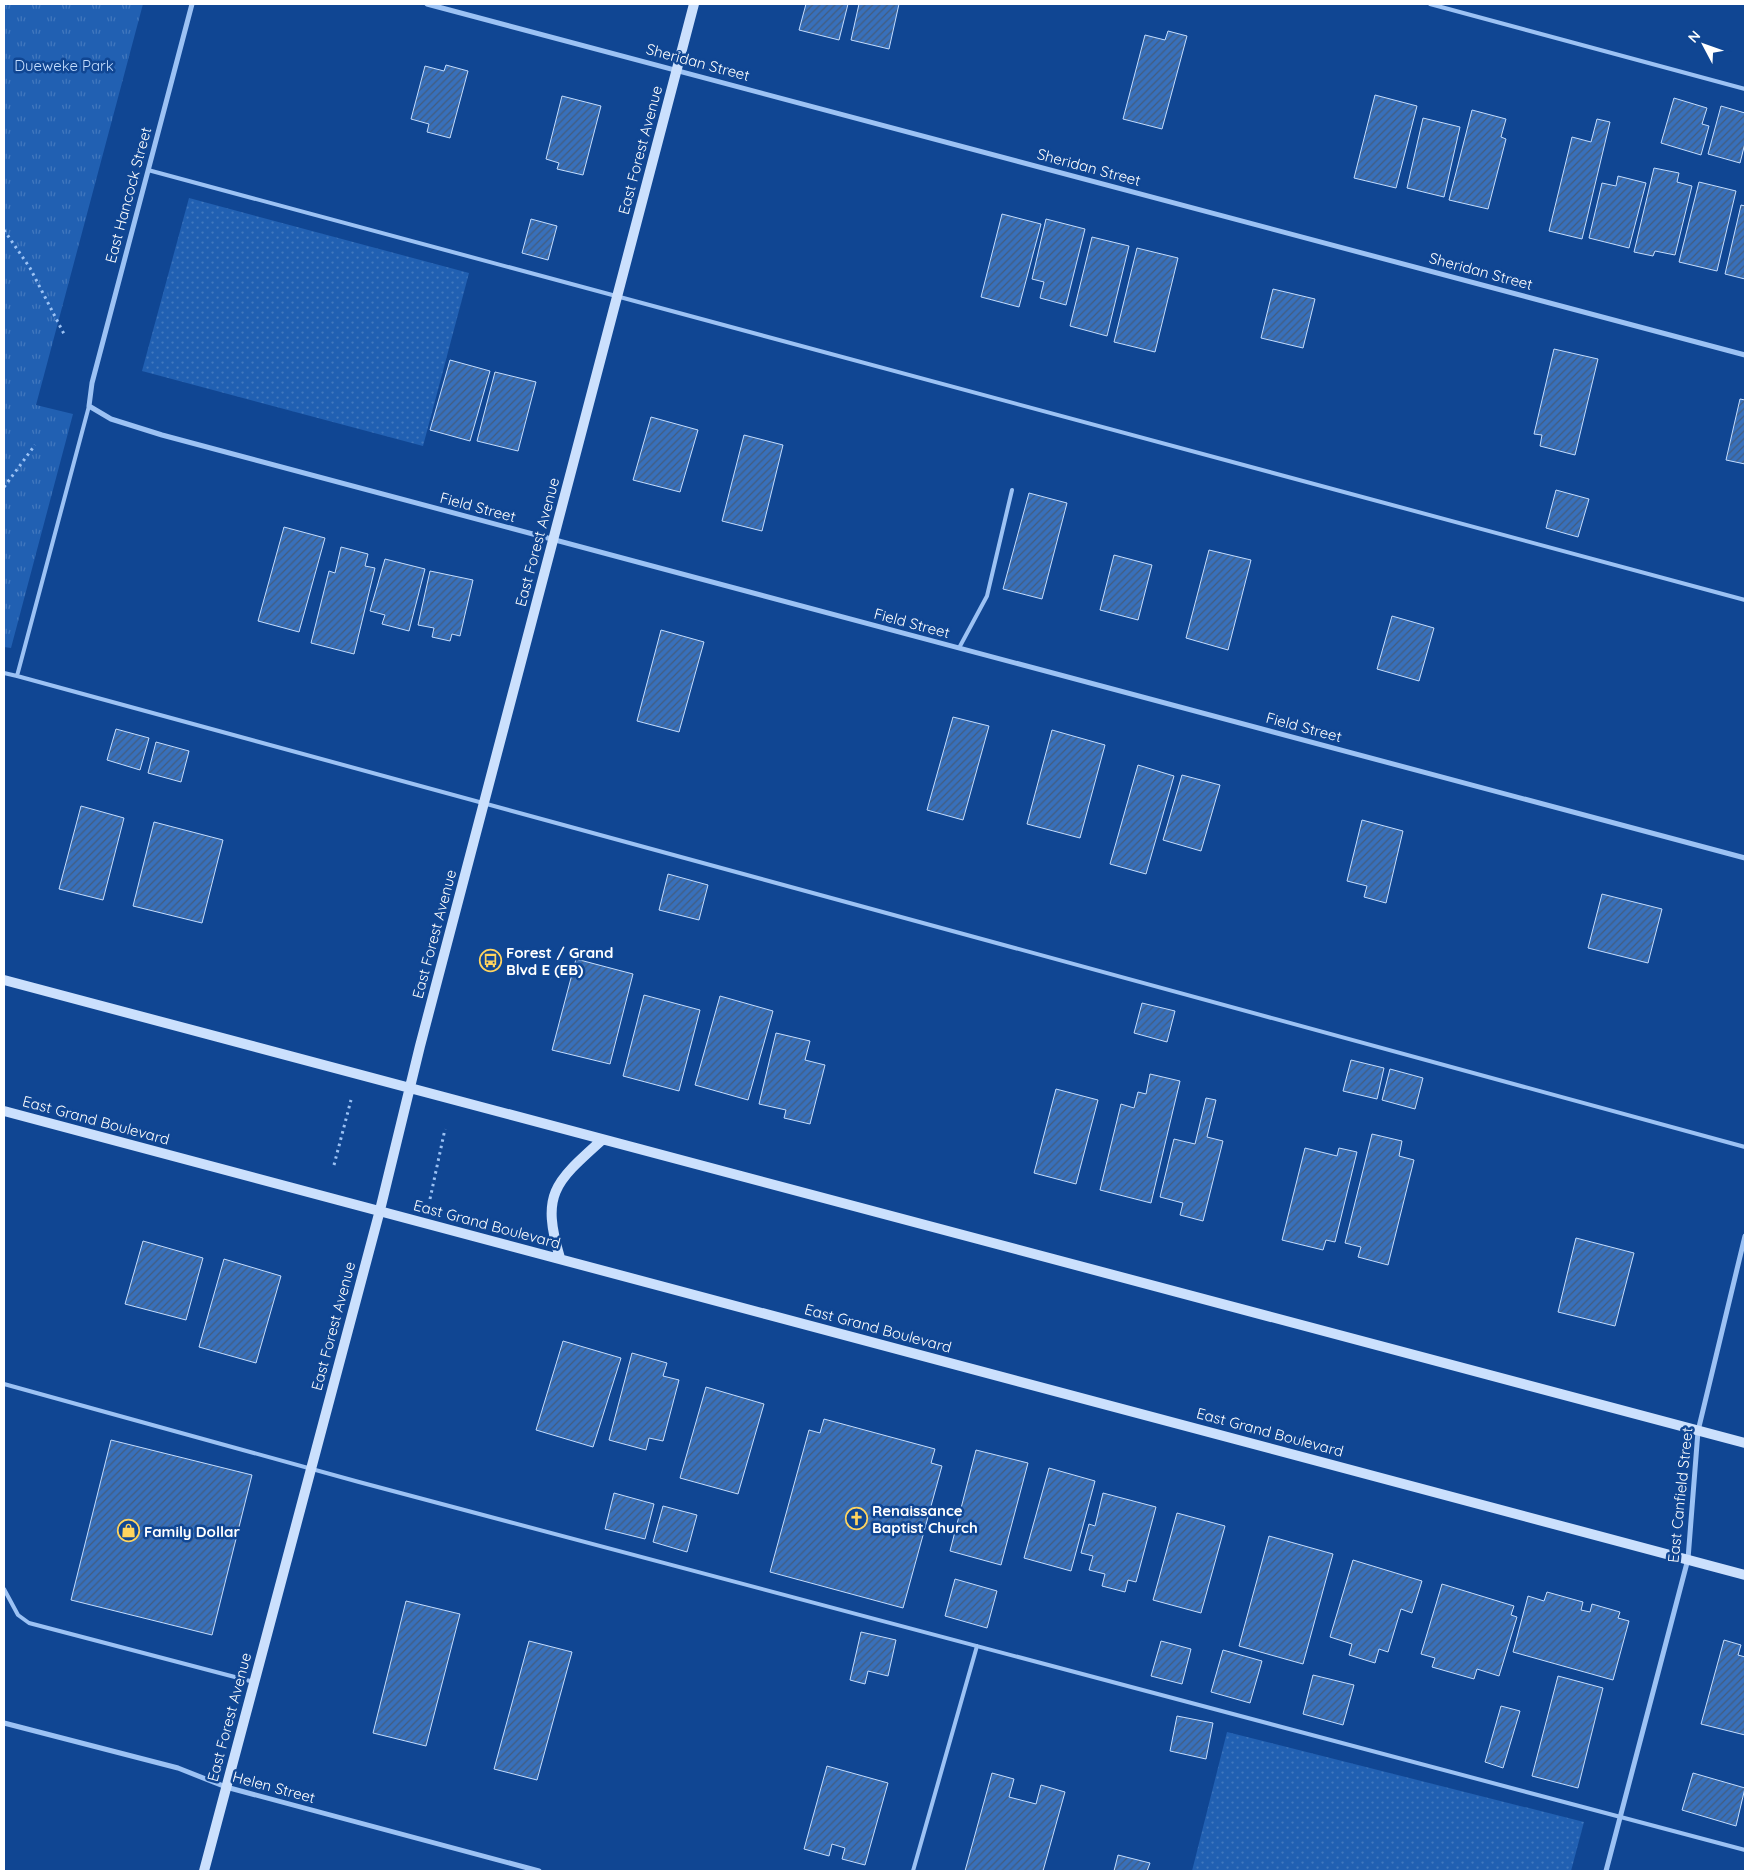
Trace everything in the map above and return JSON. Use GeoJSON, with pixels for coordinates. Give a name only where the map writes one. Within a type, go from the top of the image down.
{"type":"FeatureCollection","features":[{"type":"Feature","properties":{"kind":"main road","name":"East Forest Avenue"},"geometry":{"type":"LineString","coordinates":[[204,1871],[380,1210],[409,1088],[694,4]]}},
{"type":"Feature","properties":{"kind":"main road"},"geometry":{"type":"LineString","coordinates":[[4,980],[1745,1443]]}},
{"type":"Feature","properties":{"kind":"main road","name":"East Grand Boulevard"},"geometry":{"type":"LineString","coordinates":[[4,1111],[1745,1575]]}},
{"type":"Feature","properties":{"kind":"main road"},"geometry":{"type":"LineString","coordinates":[[560,1258],[551,1228],[552,1197],[570,1169],[602,1140]]}},
{"type":"Feature","properties":{"kind":"street","name":"East Hancock Street"},"geometry":{"type":"LineString","coordinates":[[89,406],[92,383],[192,4]]}},
{"type":"Feature","properties":{"kind":"street","name":"Sheridan Street"},"geometry":{"type":"LineString","coordinates":[[427,4],[1745,355]]}},
{"type":"Feature","properties":{"kind":"street","name":"Field Street"},"geometry":{"type":"LineString","coordinates":[[89,406],[111,419],[162,435],[1745,858]]}},
{"type":"Feature","properties":{"kind":"street","name":"East Canfield Street"},"geometry":{"type":"LineString","coordinates":[[1606,1871],[1688,1559],[1698,1431],[1745,1236]]}},
{"type":"Feature","properties":{"kind":"street","name":"Helen Street"},"geometry":{"type":"LineString","coordinates":[[4,1722],[178,1768],[226,1787],[539,1871]]}},
{"type":"Feature","properties":{"kind":"lane"},"geometry":{"type":"LineString","coordinates":[[1430,4],[1745,89]]}},
{"type":"Feature","properties":{"kind":"lane"},"geometry":{"type":"LineString","coordinates":[[148,170],[1745,600]]}},
{"type":"Feature","properties":{"kind":"lane"},"geometry":{"type":"LineString","coordinates":[[17,676],[89,406]]}},
{"type":"Feature","properties":{"kind":"lane"},"geometry":{"type":"LineString","coordinates":[[959,648],[987,596],[1012,490]]}},
{"type":"Feature","properties":{"kind":"lane"},"geometry":{"type":"LineString","coordinates":[[4,673],[1745,1147]]}},
{"type":"Feature","properties":{"kind":"lane"},"geometry":{"type":"LineString","coordinates":[[4,1384],[311,1469],[1745,1850]]}},
{"type":"Feature","properties":{"kind":"lane"},"geometry":{"type":"LineString","coordinates":[[4,1589],[18,1615],[29,1623],[254,1682]]}},
{"type":"Feature","properties":{"kind":"lane"},"geometry":{"type":"LineString","coordinates":[[914,1871],[977,1646]]}},
{"type":"Feature","properties":{"kind":"path"},"geometry":{"type":"LineString","coordinates":[[4,230],[30,268],[64,334]]}},
{"type":"Feature","properties":{"kind":"path"},"geometry":{"type":"LineString","coordinates":[[4,487],[35,445]]}},
{"type":"Feature","properties":{"kind":"path"},"geometry":{"type":"LineString","coordinates":[[334,1164],[351,1100]]}},
{"type":"Feature","properties":{"kind":"path"},"geometry":{"type":"LineString","coordinates":[[430,1199],[445,1129]]}},
{"type":"Feature","properties":{"kind":"green space","name":"Dueweke Park"},"geometry":{"type":"Polygon","coordinates":[[[4,4],[143,4],[36,405],[73,414],[11,648],[4,647],[4,4]]]}},
{"type":"Feature","properties":{"kind":"green space"},"geometry":{"type":"Polygon","coordinates":[[[189,198],[469,273],[423,446],[142,371],[189,198]]]}},
{"type":"Feature","properties":{"kind":"green space"},"geometry":{"type":"Polygon","coordinates":[[[1227,1732],[1584,1822],[1571,1871],[1192,1871],[1227,1732]]]}},
{"type":"Feature","properties":{"kind":"building"},"geometry":{"type":"Polygon","coordinates":[[[806,4],[848,4],[839,40],[799,30],[806,4]]]}},
{"type":"Feature","properties":{"kind":"building"},"geometry":{"type":"Polygon","coordinates":[[[859,4],[899,4],[889,49],[851,40],[859,4]]]}},
{"type":"Feature","properties":{"kind":"building"},"geometry":{"type":"Polygon","coordinates":[[[1168,31],[1187,36],[1162,129],[1123,119],[1145,35],[1165,40],[1168,31]]]}},
{"type":"Feature","properties":{"kind":"building"},"geometry":{"type":"Polygon","coordinates":[[[446,65],[468,71],[450,138],[427,132],[429,124],[411,119],[425,66],[444,71],[446,65]]]}},
{"type":"Feature","properties":{"kind":"building"},"geometry":{"type":"Polygon","coordinates":[[[1375,95],[1417,106],[1396,188],[1354,178],[1375,95]]]}},
{"type":"Feature","properties":{"kind":"building"},"geometry":{"type":"Polygon","coordinates":[[[562,96],[601,106],[583,175],[557,169],[559,163],[546,159],[562,96]]]}},
{"type":"Feature","properties":{"kind":"building"},"geometry":{"type":"Polygon","coordinates":[[[1674,98],[1707,108],[1702,124],[1709,126],[1701,155],[1661,143],[1674,98]]]}},
{"type":"Feature","properties":{"kind":"building"},"geometry":{"type":"Polygon","coordinates":[[[1721,106],[1745,113],[1745,143],[1740,163],[1708,154],[1721,106]]]}},
{"type":"Feature","properties":{"kind":"building"},"geometry":{"type":"Polygon","coordinates":[[[1472,110],[1506,119],[1501,137],[1506,139],[1488,209],[1449,200],[1472,110]]]}},
{"type":"Feature","properties":{"kind":"building"},"geometry":{"type":"Polygon","coordinates":[[[1423,118],[1460,127],[1444,197],[1407,188],[1423,118]]]}},
{"type":"Feature","properties":{"kind":"building"},"geometry":{"type":"Polygon","coordinates":[[[1597,119],[1610,122],[1582,239],[1549,231],[1572,137],[1591,142],[1597,119]]]}},
{"type":"Feature","properties":{"kind":"building"},"geometry":{"type":"Polygon","coordinates":[[[1654,168],[1679,173],[1677,182],[1692,186],[1675,255],[1655,251],[1653,256],[1634,252],[1654,168]]]}},
{"type":"Feature","properties":{"kind":"building"},"geometry":{"type":"Polygon","coordinates":[[[1618,176],[1646,183],[1629,248],[1589,238],[1602,183],[1616,186],[1618,176]]]}},
{"type":"Feature","properties":{"kind":"building"},"geometry":{"type":"Polygon","coordinates":[[[1699,182],[1736,191],[1717,271],[1679,262],[1699,182]]]}},
{"type":"Feature","properties":{"kind":"building"},"geometry":{"type":"Polygon","coordinates":[[[1741,205],[1745,206],[1745,279],[1725,274],[1741,205]]]}},
{"type":"Feature","properties":{"kind":"building"},"geometry":{"type":"Polygon","coordinates":[[[1002,214],[1041,224],[1019,307],[981,297],[1002,214]]]}},
{"type":"Feature","properties":{"kind":"building"},"geometry":{"type":"Polygon","coordinates":[[[531,219],[557,226],[548,260],[522,253],[531,219]]]}},
{"type":"Feature","properties":{"kind":"building"},"geometry":{"type":"Polygon","coordinates":[[[1046,219],[1085,229],[1066,305],[1040,298],[1044,282],[1032,279],[1046,219]]]}},
{"type":"Feature","properties":{"kind":"building"},"geometry":{"type":"Polygon","coordinates":[[[1092,237],[1129,246],[1107,336],[1070,326],[1092,237]]]}},
{"type":"Feature","properties":{"kind":"building"},"geometry":{"type":"Polygon","coordinates":[[[1137,248],[1178,258],[1155,352],[1114,342],[1137,248]]]}},
{"type":"Feature","properties":{"kind":"building"},"geometry":{"type":"Polygon","coordinates":[[[1273,289],[1315,299],[1303,348],[1261,338],[1273,289]]]}},
{"type":"Feature","properties":{"kind":"building"},"geometry":{"type":"Polygon","coordinates":[[[1554,349],[1598,359],[1575,455],[1540,446],[1542,435],[1534,434],[1554,349]]]}},
{"type":"Feature","properties":{"kind":"building"},"geometry":{"type":"Polygon","coordinates":[[[450,360],[490,371],[470,441],[430,430],[450,360]]]}},
{"type":"Feature","properties":{"kind":"building"},"geometry":{"type":"Polygon","coordinates":[[[495,372],[536,382],[518,451],[477,441],[495,372]]]}},
{"type":"Feature","properties":{"kind":"building"},"geometry":{"type":"Polygon","coordinates":[[[1740,399],[1745,400],[1745,464],[1726,460],[1740,399]]]}},
{"type":"Feature","properties":{"kind":"building"},"geometry":{"type":"Polygon","coordinates":[[[651,417],[698,430],[680,492],[633,480],[651,417]]]}},
{"type":"Feature","properties":{"kind":"building"},"geometry":{"type":"Polygon","coordinates":[[[744,435],[783,445],[762,531],[722,521],[744,435]]]}},
{"type":"Feature","properties":{"kind":"building"},"geometry":{"type":"Polygon","coordinates":[[[1556,490],[1589,499],[1578,537],[1546,528],[1556,490]]]}},
{"type":"Feature","properties":{"kind":"building"},"geometry":{"type":"Polygon","coordinates":[[[1029,493],[1067,503],[1042,599],[1003,589],[1029,493]]]}},
{"type":"Feature","properties":{"kind":"building"},"geometry":{"type":"Polygon","coordinates":[[[284,527],[325,538],[299,632],[258,621],[284,527]]]}},
{"type":"Feature","properties":{"kind":"building"},"geometry":{"type":"Polygon","coordinates":[[[341,547],[368,554],[365,566],[375,568],[354,654],[311,643],[329,571],[335,573],[341,547]]]}},
{"type":"Feature","properties":{"kind":"building"},"geometry":{"type":"Polygon","coordinates":[[[1209,550],[1251,560],[1228,650],[1186,638],[1209,550]]]}},
{"type":"Feature","properties":{"kind":"building"},"geometry":{"type":"Polygon","coordinates":[[[1114,555],[1152,565],[1138,620],[1100,610],[1114,555]]]}},
{"type":"Feature","properties":{"kind":"building"},"geometry":{"type":"Polygon","coordinates":[[[385,559],[425,569],[409,631],[382,624],[385,615],[370,611],[385,559]]]}},
{"type":"Feature","properties":{"kind":"building"},"geometry":{"type":"Polygon","coordinates":[[[430,571],[473,580],[460,636],[452,634],[450,641],[432,637],[434,628],[418,625],[430,571]]]}},
{"type":"Feature","properties":{"kind":"building"},"geometry":{"type":"Polygon","coordinates":[[[1392,616],[1434,628],[1419,681],[1377,669],[1392,616]]]}},
{"type":"Feature","properties":{"kind":"building"},"geometry":{"type":"Polygon","coordinates":[[[661,630],[704,642],[679,732],[637,721],[661,630]]]}},
{"type":"Feature","properties":{"kind":"building"},"geometry":{"type":"Polygon","coordinates":[[[953,717],[989,726],[963,820],[927,810],[953,717]]]}},
{"type":"Feature","properties":{"kind":"building"},"geometry":{"type":"Polygon","coordinates":[[[116,729],[149,738],[140,770],[107,760],[116,729]]]}},
{"type":"Feature","properties":{"kind":"building"},"geometry":{"type":"Polygon","coordinates":[[[1052,730],[1105,745],[1080,838],[1027,824],[1052,730]]]}},
{"type":"Feature","properties":{"kind":"building"},"geometry":{"type":"Polygon","coordinates":[[[156,742],[189,751],[181,782],[148,773],[156,742]]]}},
{"type":"Feature","properties":{"kind":"building"},"geometry":{"type":"Polygon","coordinates":[[[1138,765],[1174,776],[1146,874],[1110,864],[1138,765]]]}},
{"type":"Feature","properties":{"kind":"building"},"geometry":{"type":"Polygon","coordinates":[[[1182,775],[1220,785],[1201,851],[1163,840],[1182,775]]]}},
{"type":"Feature","properties":{"kind":"building"},"geometry":{"type":"Polygon","coordinates":[[[81,806],[124,818],[103,900],[59,889],[81,806]]]}},
{"type":"Feature","properties":{"kind":"building"},"geometry":{"type":"Polygon","coordinates":[[[1362,820],[1403,831],[1386,903],[1364,897],[1367,886],[1347,881],[1362,820]]]}},
{"type":"Feature","properties":{"kind":"building"},"geometry":{"type":"Polygon","coordinates":[[[154,822],[223,840],[202,923],[133,906],[154,822]]]}},
{"type":"Feature","properties":{"kind":"building"},"geometry":{"type":"Polygon","coordinates":[[[668,874],[708,885],[699,920],[659,910],[668,874]]]}},
{"type":"Feature","properties":{"kind":"building"},"geometry":{"type":"Polygon","coordinates":[[[1602,894],[1662,909],[1648,963],[1588,948],[1602,894]]]}},
{"type":"Feature","properties":{"kind":"building"},"geometry":{"type":"Polygon","coordinates":[[[576,959],[633,974],[610,1064],[552,1050],[576,959]]]}},
{"type":"Feature","properties":{"kind":"building"},"geometry":{"type":"Polygon","coordinates":[[[644,995],[700,1010],[679,1091],[623,1076],[644,995]]]}},
{"type":"Feature","properties":{"kind":"building"},"geometry":{"type":"Polygon","coordinates":[[[720,996],[773,1011],[748,1100],[695,1085],[720,996]]]}},
{"type":"Feature","properties":{"kind":"building"},"geometry":{"type":"Polygon","coordinates":[[[1142,1003],[1175,1011],[1167,1042],[1134,1033],[1142,1003]]]}},
{"type":"Feature","properties":{"kind":"building"},"geometry":{"type":"Polygon","coordinates":[[[776,1033],[810,1041],[805,1060],[825,1065],[810,1124],[784,1118],[786,1110],[759,1104],[776,1033]]]}},
{"type":"Feature","properties":{"kind":"building"},"geometry":{"type":"Polygon","coordinates":[[[1351,1060],[1384,1068],[1377,1099],[1343,1091],[1351,1060]]]}},
{"type":"Feature","properties":{"kind":"building"},"geometry":{"type":"Polygon","coordinates":[[[1390,1069],[1423,1078],[1415,1109],[1382,1100],[1390,1069]]]}},
{"type":"Feature","properties":{"kind":"building"},"geometry":{"type":"Polygon","coordinates":[[[1150,1074],[1180,1081],[1151,1203],[1100,1190],[1121,1104],[1134,1108],[1138,1092],[1146,1094],[1150,1074]]]}},
{"type":"Feature","properties":{"kind":"building"},"geometry":{"type":"Polygon","coordinates":[[[1056,1089],[1098,1100],[1076,1184],[1034,1173],[1056,1089]]]}},
{"type":"Feature","properties":{"kind":"building"},"geometry":{"type":"Polygon","coordinates":[[[1206,1098],[1216,1100],[1207,1137],[1223,1141],[1203,1221],[1180,1215],[1183,1203],[1160,1197],[1174,1139],[1195,1144],[1206,1098]]]}},
{"type":"Feature","properties":{"kind":"building"},"geometry":{"type":"Polygon","coordinates":[[[1372,1134],[1402,1141],[1399,1156],[1414,1160],[1388,1265],[1358,1257],[1361,1247],[1345,1243],[1372,1134]]]}},
{"type":"Feature","properties":{"kind":"building"},"geometry":{"type":"Polygon","coordinates":[[[1305,1148],[1337,1156],[1339,1148],[1357,1152],[1335,1242],[1326,1240],[1323,1250],[1282,1240],[1305,1148]]]}},
{"type":"Feature","properties":{"kind":"building"},"geometry":{"type":"Polygon","coordinates":[[[1576,1238],[1634,1253],[1615,1326],[1558,1312],[1576,1238]]]}},
{"type":"Feature","properties":{"kind":"building"},"geometry":{"type":"Polygon","coordinates":[[[143,1241],[203,1258],[186,1320],[125,1304],[143,1241]]]}},
{"type":"Feature","properties":{"kind":"building"},"geometry":{"type":"Polygon","coordinates":[[[224,1259],[281,1276],[256,1363],[199,1347],[224,1259]]]}},
{"type":"Feature","properties":{"kind":"building"},"geometry":{"type":"Polygon","coordinates":[[[563,1341],[621,1358],[593,1447],[536,1430],[563,1341]]]}},
{"type":"Feature","properties":{"kind":"building"},"geometry":{"type":"Polygon","coordinates":[[[632,1353],[667,1363],[663,1376],[679,1380],[663,1441],[649,1438],[646,1450],[609,1440],[632,1353]]]}},
{"type":"Feature","properties":{"kind":"building"},"geometry":{"type":"Polygon","coordinates":[[[706,1387],[764,1404],[738,1494],[680,1478],[706,1387]]]}},
{"type":"Feature","properties":{"kind":"building","name":"Renaissance Baptist Church"},"geometry":{"type":"Polygon","coordinates":[[[824,1419],[935,1449],[931,1463],[942,1466],[903,1608],[770,1572],[809,1430],[820,1433],[824,1419]]]}},
{"type":"Feature","properties":{"kind":"building"},"geometry":{"type":"Polygon","coordinates":[[[111,1440],[252,1475],[212,1635],[71,1600],[111,1440]]]}},
{"type":"Feature","properties":{"kind":"building"},"geometry":{"type":"Polygon","coordinates":[[[976,1450],[1028,1463],[1001,1565],[950,1551],[976,1450]]]}},
{"type":"Feature","properties":{"kind":"building"},"geometry":{"type":"Polygon","coordinates":[[[1049,1468],[1095,1481],[1071,1571],[1024,1558],[1049,1468]]]}},
{"type":"Feature","properties":{"kind":"building"},"geometry":{"type":"Polygon","coordinates":[[[614,1493],[654,1504],[645,1539],[605,1529],[614,1493]]]}},
{"type":"Feature","properties":{"kind":"building"},"geometry":{"type":"Polygon","coordinates":[[[1103,1493],[1156,1507],[1136,1582],[1128,1580],[1125,1592],[1102,1586],[1105,1574],[1089,1570],[1093,1556],[1081,1553],[1089,1524],[1095,1526],[1103,1493]]]}},
{"type":"Feature","properties":{"kind":"building"},"geometry":{"type":"Polygon","coordinates":[[[663,1506],[697,1515],[687,1552],[653,1542],[663,1506]]]}},
{"type":"Feature","properties":{"kind":"building"},"geometry":{"type":"Polygon","coordinates":[[[1177,1513],[1225,1526],[1201,1613],[1153,1600],[1177,1513]]]}},
{"type":"Feature","properties":{"kind":"building"},"geometry":{"type":"Polygon","coordinates":[[[1269,1536],[1333,1554],[1303,1664],[1239,1646],[1269,1536]]]}},
{"type":"Feature","properties":{"kind":"building"},"geometry":{"type":"Polygon","coordinates":[[[1353,1560],[1422,1581],[1412,1613],[1401,1609],[1388,1652],[1379,1649],[1375,1663],[1349,1655],[1352,1644],[1330,1637],[1353,1560]]]}},
{"type":"Feature","properties":{"kind":"building"},"geometry":{"type":"Polygon","coordinates":[[[955,1579],[997,1591],[987,1628],[945,1616],[955,1579]]]}},
{"type":"Feature","properties":{"kind":"building"},"geometry":{"type":"Polygon","coordinates":[[[1442,1584],[1514,1606],[1511,1615],[1517,1617],[1499,1676],[1477,1669],[1474,1679],[1432,1667],[1435,1658],[1421,1654],[1442,1584]]]}},
{"type":"Feature","properties":{"kind":"building"},"geometry":{"type":"Polygon","coordinates":[[[1547,1592],[1583,1602],[1581,1610],[1590,1612],[1592,1604],[1620,1612],[1618,1618],[1629,1621],[1613,1680],[1513,1652],[1528,1596],[1544,1601],[1547,1592]]]}},
{"type":"Feature","properties":{"kind":"building"},"geometry":{"type":"Polygon","coordinates":[[[406,1601],[460,1614],[426,1746],[373,1733],[406,1601]]]}},
{"type":"Feature","properties":{"kind":"building"},"geometry":{"type":"Polygon","coordinates":[[[861,1632],[896,1640],[888,1676],[868,1671],[865,1684],[850,1680],[861,1632]]]}},
{"type":"Feature","properties":{"kind":"building"},"geometry":{"type":"Polygon","coordinates":[[[1724,1640],[1741,1645],[1738,1655],[1745,1657],[1745,1735],[1701,1724],[1724,1640]]]}},
{"type":"Feature","properties":{"kind":"building"},"geometry":{"type":"Polygon","coordinates":[[[529,1641],[572,1652],[537,1780],[494,1769],[529,1641]]]}},
{"type":"Feature","properties":{"kind":"building"},"geometry":{"type":"Polygon","coordinates":[[[1161,1641],[1191,1649],[1182,1684],[1151,1676],[1161,1641]]]}},
{"type":"Feature","properties":{"kind":"building"},"geometry":{"type":"Polygon","coordinates":[[[1223,1650],[1262,1661],[1250,1703],[1211,1692],[1223,1650]]]}},
{"type":"Feature","properties":{"kind":"building"},"geometry":{"type":"Polygon","coordinates":[[[1313,1675],[1354,1685],[1343,1725],[1303,1714],[1313,1675]]]}},
{"type":"Feature","properties":{"kind":"building"},"geometry":{"type":"Polygon","coordinates":[[[1558,1676],[1603,1688],[1578,1788],[1532,1776],[1558,1676]]]}},
{"type":"Feature","properties":{"kind":"building"},"geometry":{"type":"Polygon","coordinates":[[[1501,1706],[1520,1711],[1503,1768],[1485,1762],[1501,1706]]]}},
{"type":"Feature","properties":{"kind":"building"},"geometry":{"type":"Polygon","coordinates":[[[1177,1716],[1213,1723],[1206,1759],[1170,1751],[1177,1716]]]}},
{"type":"Feature","properties":{"kind":"building"},"geometry":{"type":"Polygon","coordinates":[[[827,1766],[888,1783],[865,1865],[842,1859],[845,1848],[832,1844],[829,1856],[804,1849],[827,1766]]]}},
{"type":"Feature","properties":{"kind":"building"},"geometry":{"type":"Polygon","coordinates":[[[992,1773],[1014,1779],[1009,1797],[1036,1804],[1041,1785],[1065,1792],[1043,1871],[965,1871],[992,1773]]]}},
{"type":"Feature","properties":{"kind":"building"},"geometry":{"type":"Polygon","coordinates":[[[1693,1773],[1745,1788],[1736,1826],[1682,1810],[1693,1773]]]}},
{"type":"Feature","properties":{"kind":"building"},"geometry":{"type":"Polygon","coordinates":[[[1118,1855],[1150,1863],[1147,1871],[1114,1871],[1118,1855]]]}},
{"type":"Feature","properties":{"kind":"place","name":"Forest / Grand Blvd E (EB)"},"geometry":{"type":"Point","coordinates":[490,961]}},
{"type":"Feature","properties":{"kind":"place","name":"Renaissance Baptist Church"},"geometry":{"type":"Point","coordinates":[856,1519]}},
{"type":"Feature","properties":{"kind":"place","name":"Family Dollar"},"geometry":{"type":"Point","coordinates":[128,1531]}}]}
